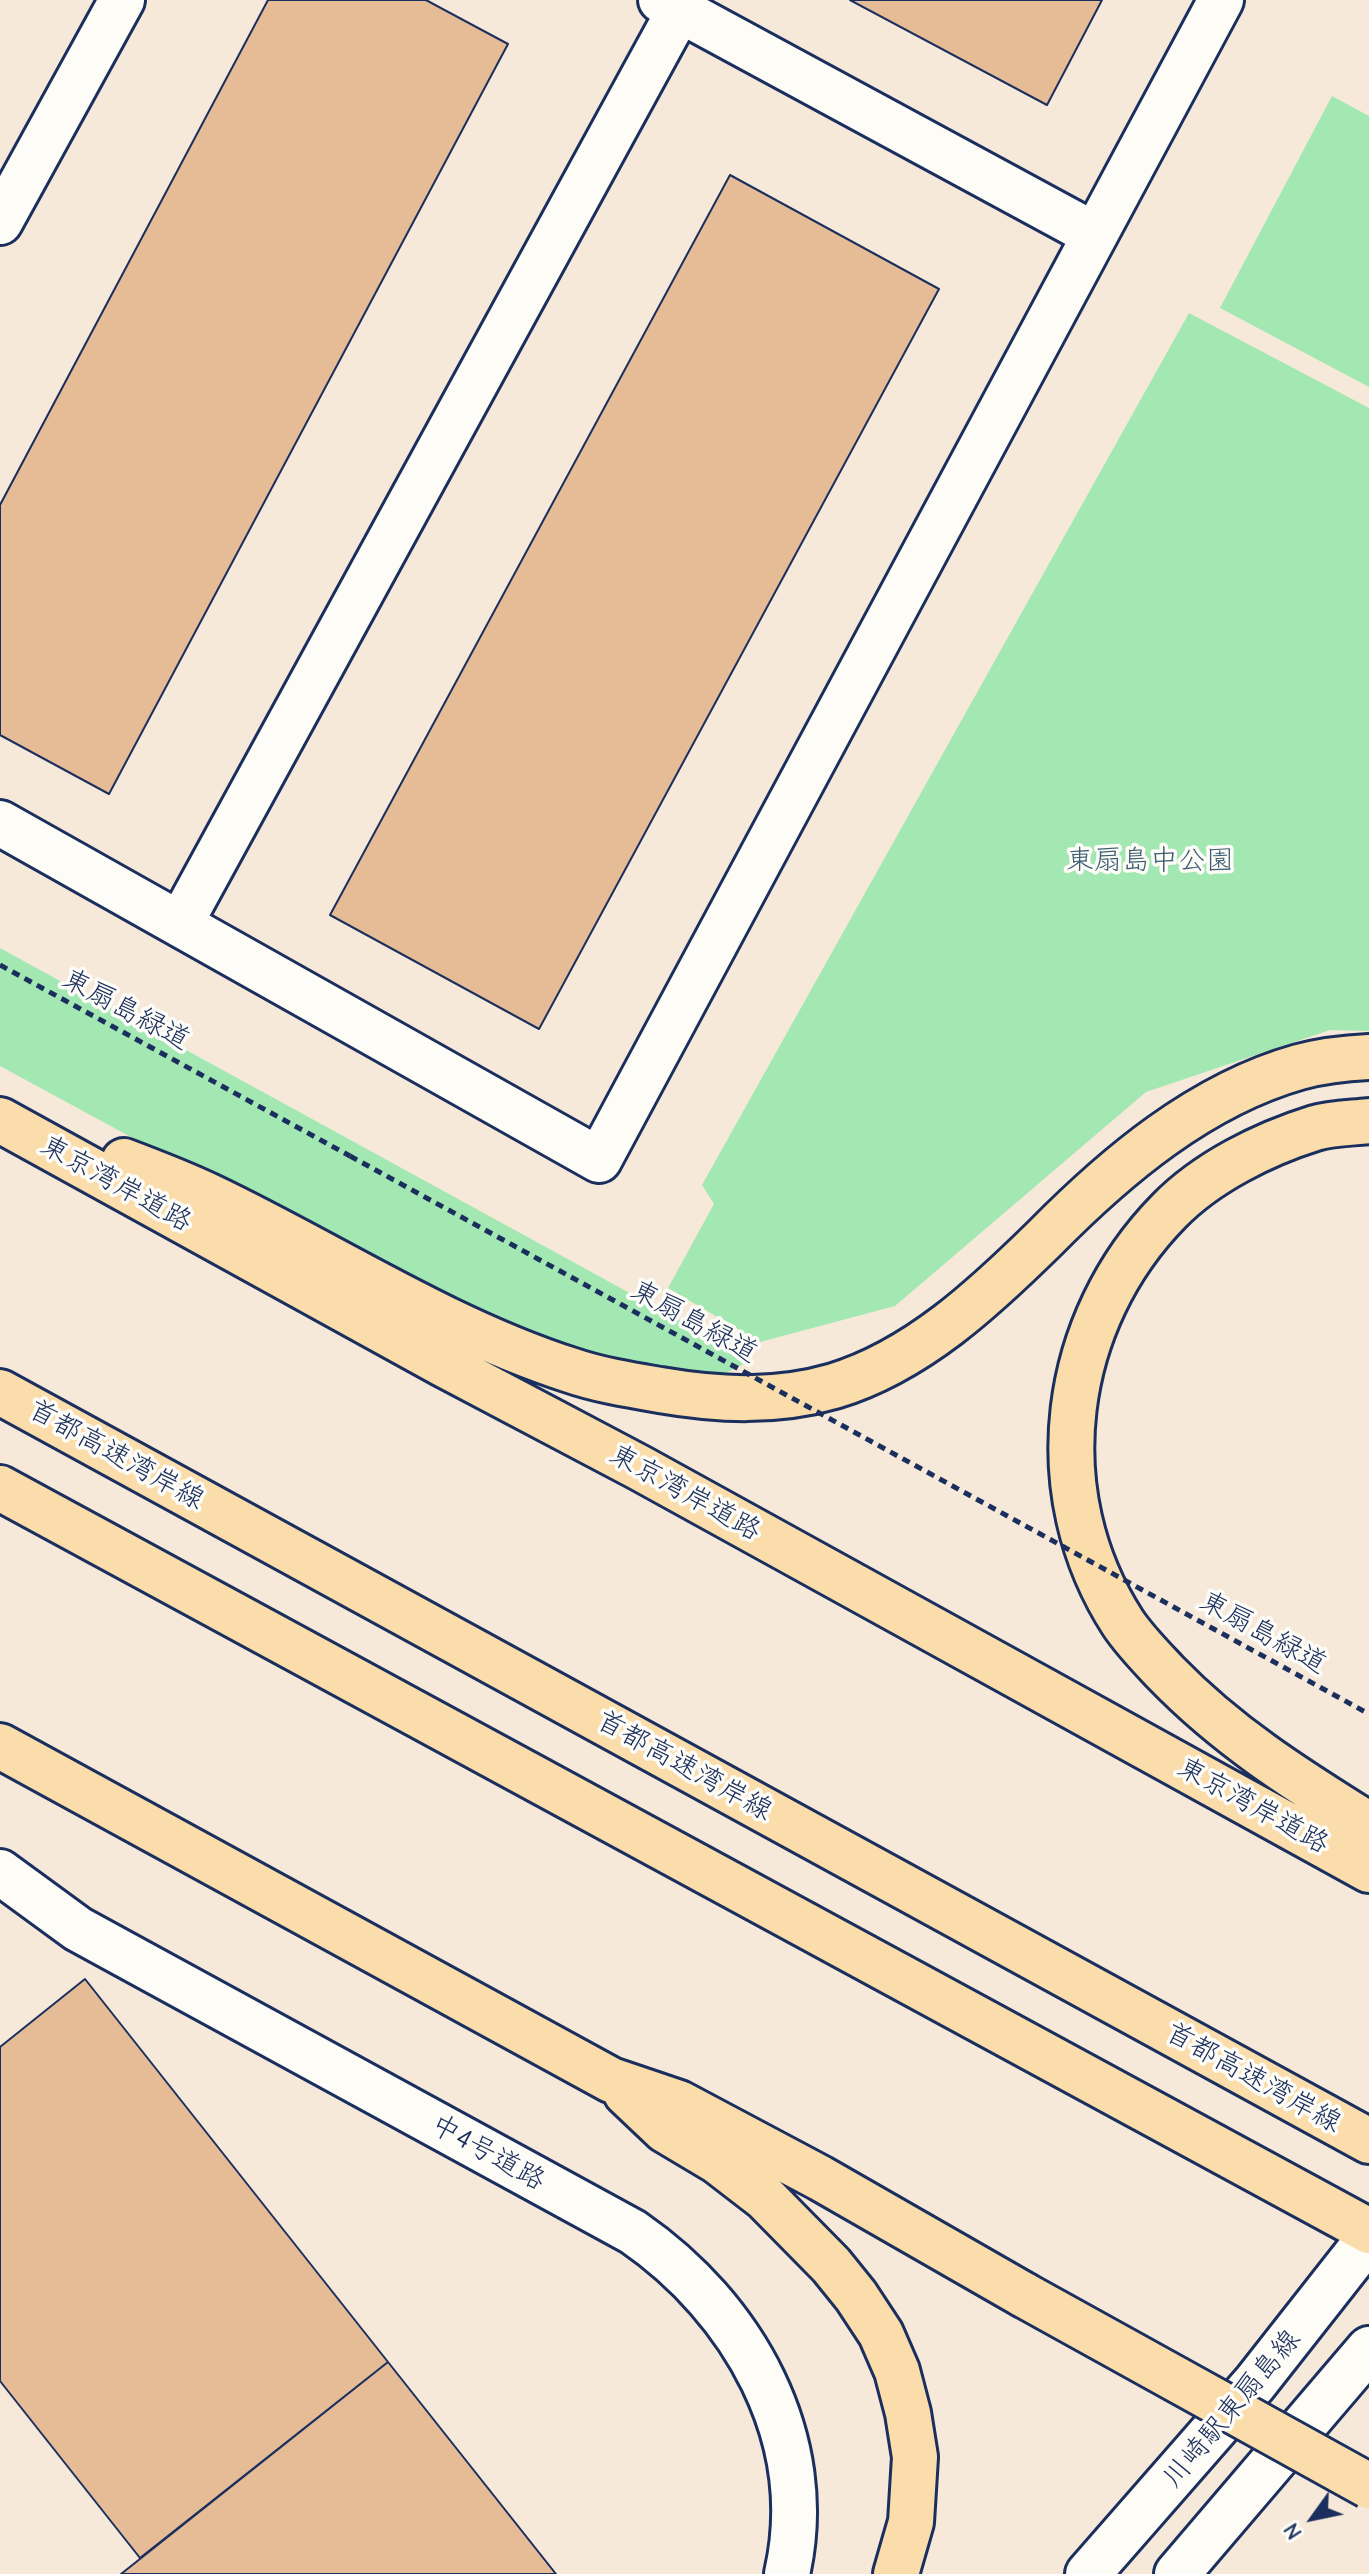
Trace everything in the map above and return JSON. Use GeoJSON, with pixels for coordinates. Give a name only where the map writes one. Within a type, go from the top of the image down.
{"type":"FeatureCollection","features":[{"type":"Feature","properties":{"kind":"highway"},"geometry":{"type":"LineString","coordinates":[[0,1110],[207,1195],[461,1326],[570,1371],[707,1398],[783,1398],[836,1386],[884,1365],[940,1331],[996,1286],[1124,1163],[1182,1122],[1241,1090],[1300,1067],[1369,1057]]}},
{"type":"Feature","properties":{"kind":"highway","name":"東京湾岸道路"},"geometry":{"type":"LineString","coordinates":[[0,1120],[1369,1870]]}},
{"type":"Feature","properties":{"kind":"highway"},"geometry":{"type":"LineString","coordinates":[[1369,1121],[1318,1127],[1263,1148],[1213,1176],[1170,1209],[1134,1252],[1111,1287],[1093,1328],[1071,1412],[1074,1498],[1085,1541],[1106,1594],[1123,1624],[1183,1690],[1227,1731],[1287,1774],[1369,1825]]}},
{"type":"Feature","properties":{"kind":"highway","name":"首都高速湾岸線"},"geometry":{"type":"LineString","coordinates":[[0,1392],[1369,2141]]}},
{"type":"Feature","properties":{"kind":"highway"},"geometry":{"type":"LineString","coordinates":[[0,1488],[1369,2231]]}},
{"type":"Feature","properties":{"kind":"highway"},"geometry":{"type":"LineString","coordinates":[[0,1746],[611,2080],[679,2103],[820,2178],[1369,2486]]}},
{"type":"Feature","properties":{"kind":"highway"},"geometry":{"type":"LineString","coordinates":[[611,2080],[665,2130],[717,2161],[765,2198],[831,2265],[881,2334],[901,2385],[915,2457],[911,2522],[896,2574]]}},
{"type":"Feature","properties":{"kind":"street"},"geometry":{"type":"LineString","coordinates":[[0,222],[122,0]]}},
{"type":"Feature","properties":{"kind":"street"},"geometry":{"type":"LineString","coordinates":[[0,823],[599,1160],[1221,0]]}},
{"type":"Feature","properties":{"kind":"street"},"geometry":{"type":"LineString","coordinates":[[180,924],[675,3],[1095,235]]}},
{"type":"Feature","properties":{"kind":"street","name":"中4号道路"},"geometry":{"type":"LineString","coordinates":[[0,1872],[78,1929],[620,2225],[665,2254],[734,2329],[752,2357],[775,2405],[785,2440],[794,2509],[787,2574]]}},
{"type":"Feature","properties":{"kind":"street","name":"川崎駅東扇島線"},"geometry":{"type":"LineString","coordinates":[[1088,2574],[1255,2383],[1369,2238]]}},
{"type":"Feature","properties":{"kind":"street"},"geometry":{"type":"LineString","coordinates":[[1177,2574],[1369,2349]]}},
{"type":"Feature","properties":{"kind":"path","name":"東扇島緑道"},"geometry":{"type":"LineString","coordinates":[[0,965],[1369,1714]]}},
{"type":"Feature","properties":{"kind":"shaded area"},"geometry":{"type":"Polygon","coordinates":[[[0,0],[1369,0],[1369,2574],[0,2574],[0,0]]]}},
{"type":"Feature","properties":{"kind":"green space"},"geometry":{"type":"Polygon","coordinates":[[[1332,96],[1369,116],[1369,387],[1220,308],[1332,96]]]}},
{"type":"Feature","properties":{"kind":"green space","name":"東扇島中公園"},"geometry":{"type":"Polygon","coordinates":[[[1189,313],[1369,408],[1369,1031],[1330,1030],[1146,1092],[895,1306],[760,1342],[668,1288],[714,1204],[702,1185],[1189,313]]]}},
{"type":"Feature","properties":{"kind":"green space"},"geometry":{"type":"Polygon","coordinates":[[[0,948],[752,1360],[697,1387],[603,1366],[339,1250],[0,1066],[0,948]]]}},
{"type":"Feature","properties":{"kind":"building"},"geometry":{"type":"Polygon","coordinates":[[[268,0],[426,0],[508,44],[109,794],[0,735],[0,505],[268,0]]]}},
{"type":"Feature","properties":{"kind":"building"},"geometry":{"type":"Polygon","coordinates":[[[850,0],[1102,0],[1047,105],[850,0]]]}},
{"type":"Feature","properties":{"kind":"building"},"geometry":{"type":"Polygon","coordinates":[[[730,175],[939,289],[539,1029],[330,915],[730,175]]]}},
{"type":"Feature","properties":{"kind":"building"},"geometry":{"type":"Polygon","coordinates":[[[85,1979],[388,2362],[140,2558],[0,2381],[0,2047],[85,1979]]]}},
{"type":"Feature","properties":{"kind":"building"},"geometry":{"type":"Polygon","coordinates":[[[388,2362],[556,2574],[121,2574],[388,2362]]]}}]}
